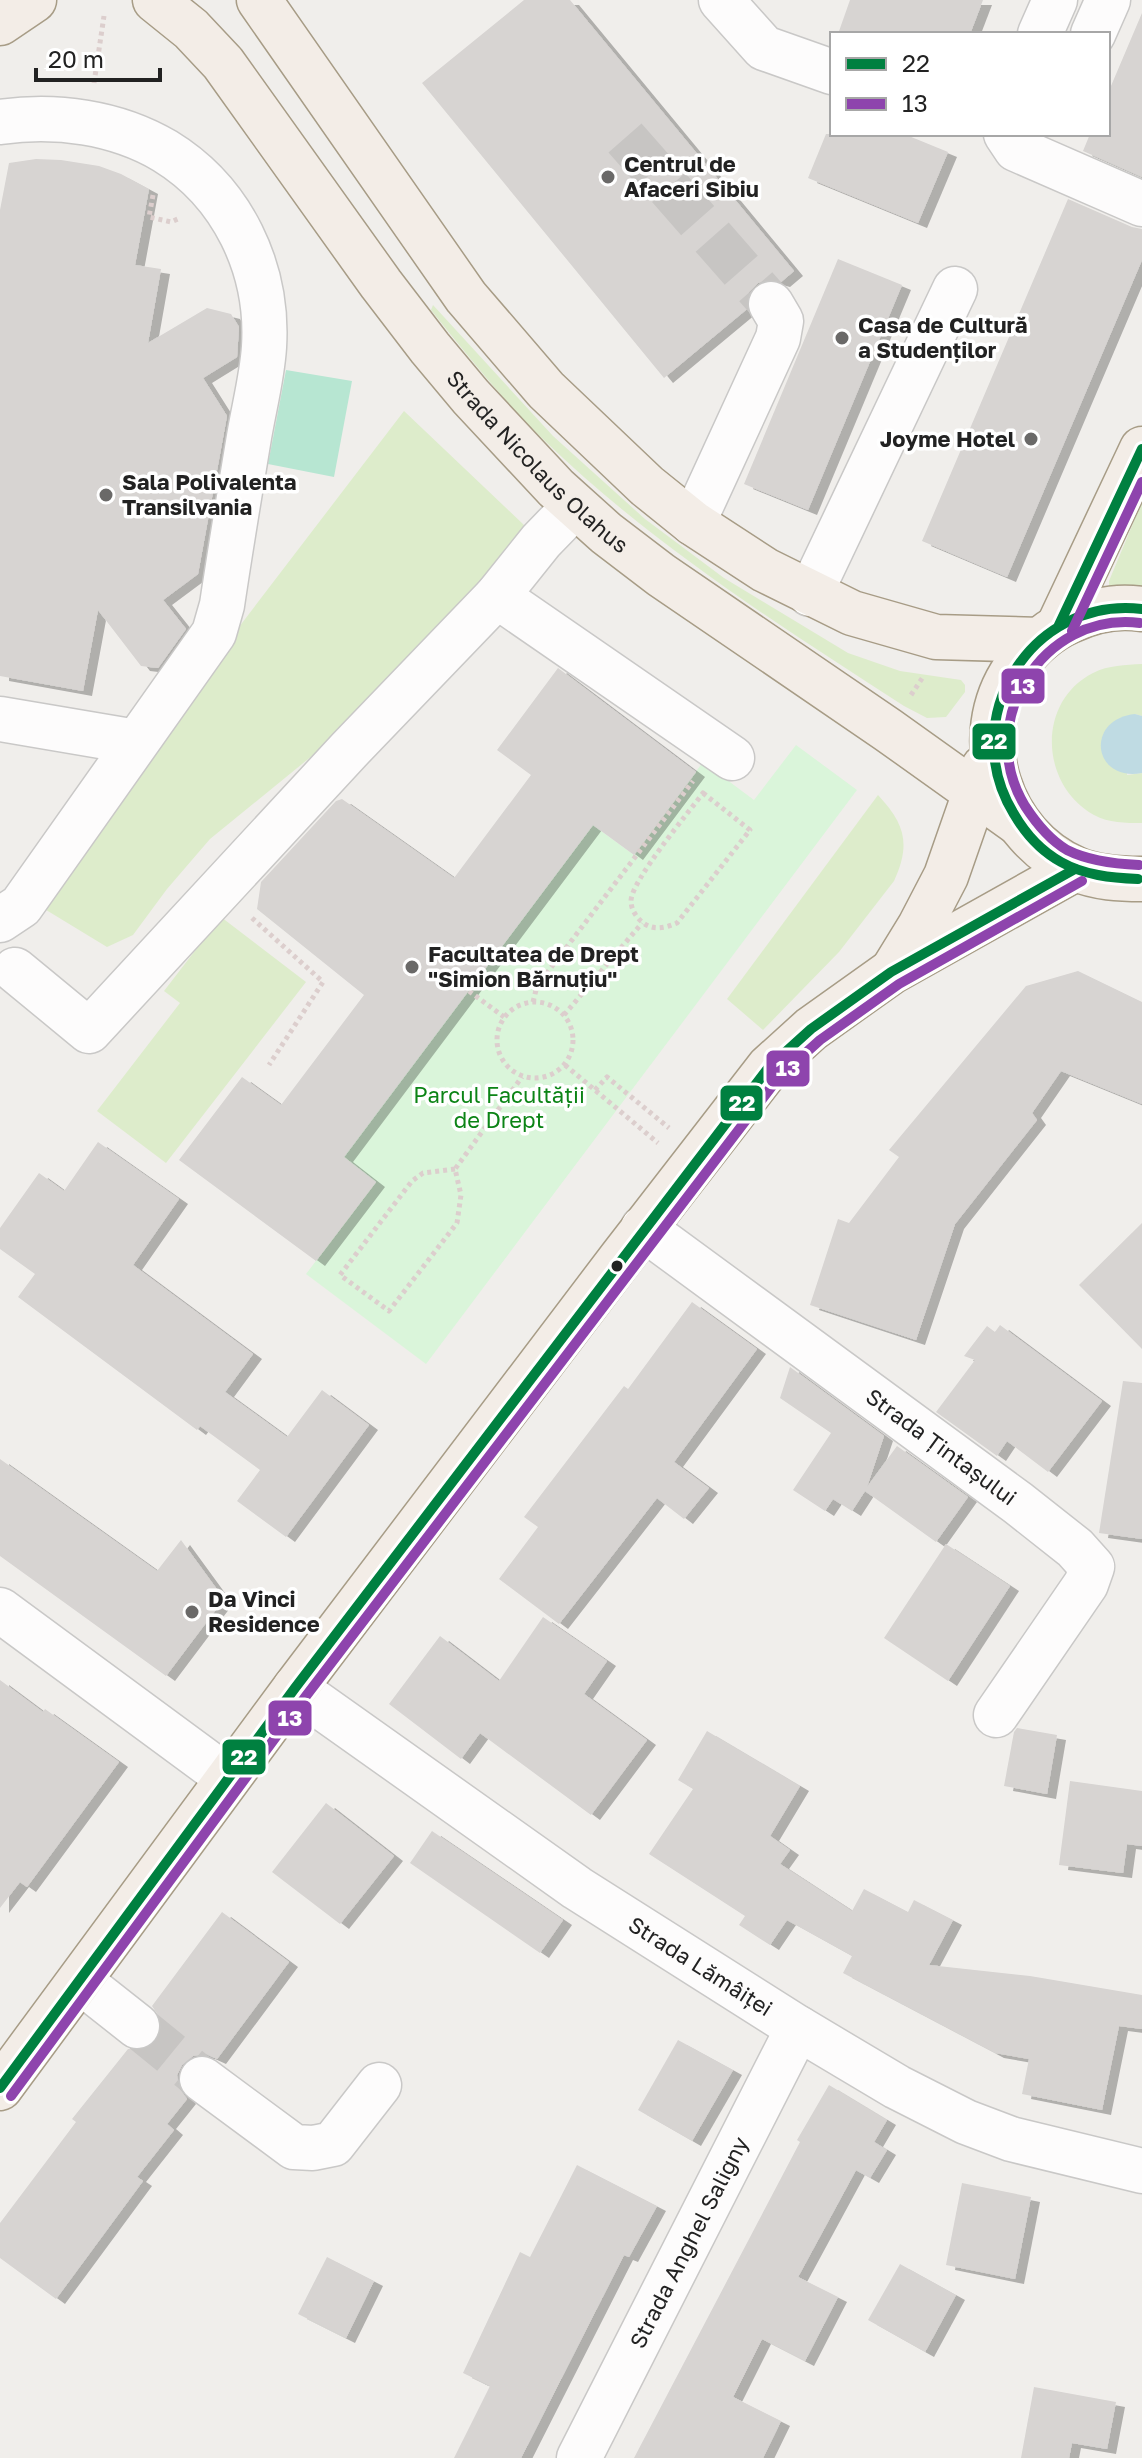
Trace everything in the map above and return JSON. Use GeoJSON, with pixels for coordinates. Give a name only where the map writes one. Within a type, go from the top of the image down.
{"type":"FeatureCollection","features":[{"type":"Feature","properties":{"kind":"main road"},"geometry":{"type":"LineString","coordinates":[[0,23],[34,0]]}},
{"type":"Feature","properties":{"kind":"main road","name":"Strada Nicolaus Olahus"},"geometry":{"type":"LineString","coordinates":[[155,0],[191,29],[223,63],[430,348],[512,443],[575,506],[661,575],[1017,822]]}},
{"type":"Feature","properties":{"kind":"main road"},"geometry":{"type":"LineString","coordinates":[[259,0],[466,297],[504,345],[606,450],[693,523],[765,570],[810,594],[852,613],[936,637],[1050,632],[1083,615],[1107,609],[1142,609]]}},
{"type":"Feature","properties":{"kind":"main road"},"geometry":{"type":"LineString","coordinates":[[1118,880],[1053,857],[1033,841],[1017,822],[999,786],[992,746],[993,722],[999,698],[1016,667],[1050,632],[1142,449]]}},
{"type":"Feature","properties":{"kind":"main road"},"geometry":{"type":"LineString","coordinates":[[891,972],[946,876],[992,746]]}},
{"type":"Feature","properties":{"kind":"main road"},"geometry":{"type":"LineString","coordinates":[[0,2088],[295,1688],[643,1228],[769,1067],[811,1029],[891,972],[1118,880]]}},
{"type":"Feature","properties":{"kind":"street"},"geometry":{"type":"LineString","coordinates":[[1041,32],[1055,0]]}},
{"type":"Feature","properties":{"kind":"street"},"geometry":{"type":"LineString","coordinates":[[1094,32],[1108,0]]}},
{"type":"Feature","properties":{"kind":"street"},"geometry":{"type":"LineString","coordinates":[[734,6],[764,48],[830,71]]}},
{"type":"Feature","properties":{"kind":"street"},"geometry":{"type":"LineString","coordinates":[[0,122],[38,120],[88,123],[126,133],[189,166],[222,202],[241,232],[259,278],[264,347],[222,605],[214,633],[21,906],[0,920]]}},
{"type":"Feature","properties":{"kind":"street"},"geometry":{"type":"LineString","coordinates":[[1007,136],[1016,149],[1142,204]]}},
{"type":"Feature","properties":{"kind":"street"},"geometry":{"type":"LineString","coordinates":[[810,594],[955,289]]}},
{"type":"Feature","properties":{"kind":"street"},"geometry":{"type":"LineString","coordinates":[[693,523],[778,338],[781,321],[771,304]]}},
{"type":"Feature","properties":{"kind":"street"},"geometry":{"type":"LineString","coordinates":[[15,970],[89,1031],[497,596],[541,541],[575,506]]}},
{"type":"Feature","properties":{"kind":"street"},"geometry":{"type":"LineString","coordinates":[[497,596],[725,753]]}},
{"type":"Feature","properties":{"kind":"street"},"geometry":{"type":"LineString","coordinates":[[0,719],[136,742]]}},
{"type":"Feature","properties":{"kind":"street","name":"Strada Țintașului"},"geometry":{"type":"LineString","coordinates":[[643,1228],[1018,1503],[1075,1548],[1092,1567],[1086,1584],[996,1715]]}},
{"type":"Feature","properties":{"kind":"street"},"geometry":{"type":"LineString","coordinates":[[0,1610],[228,1778]]}},
{"type":"Feature","properties":{"kind":"street","name":"Strada Lămâiței"},"geometry":{"type":"LineString","coordinates":[[295,1688],[577,1888],[897,2087],[966,2122],[1011,2139],[1142,2171]]}},
{"type":"Feature","properties":{"kind":"street"},"geometry":{"type":"LineString","coordinates":[[80,1981],[137,2026]]}},
{"type":"Feature","properties":{"kind":"street","name":"Strada Anghel Saligny"},"geometry":{"type":"LineString","coordinates":[[579,2458],[798,2028]]}},
{"type":"Feature","properties":{"kind":"street"},"geometry":{"type":"LineString","coordinates":[[202,2079],[294,2147],[313,2148],[333,2144],[379,2085]]}},
{"type":"Feature","properties":{"kind":"path"},"geometry":{"type":"LineString","coordinates":[[88,123],[104,16]]}},
{"type":"Feature","properties":{"kind":"path"},"geometry":{"type":"LineString","coordinates":[[149,217],[171,222]]}},
{"type":"Feature","properties":{"kind":"path"},"geometry":{"type":"LineString","coordinates":[[904,706],[924,676]]}},
{"type":"Feature","properties":{"kind":"path"},"geometry":{"type":"LineString","coordinates":[[533,1002],[537,986],[725,753]]}},
{"type":"Feature","properties":{"kind":"path"},"geometry":{"type":"LineString","coordinates":[[703,793],[750,830],[677,923],[664,928],[642,923],[634,912],[631,899],[639,880],[703,793]]}},
{"type":"Feature","properties":{"kind":"path"},"geometry":{"type":"LineString","coordinates":[[221,889],[323,982],[269,1065]]}},
{"type":"Feature","properties":{"kind":"path"},"geometry":{"type":"LineString","coordinates":[[564,1015],[642,923]]}},
{"type":"Feature","properties":{"kind":"path"},"geometry":{"type":"LineString","coordinates":[[469,991],[504,1017]]}},
{"type":"Feature","properties":{"kind":"path"},"geometry":{"type":"LineString","coordinates":[[533,1002],[544,1003],[564,1015],[574,1039],[565,1065],[553,1075],[538,1079],[522,1077],[510,1070],[501,1059],[497,1045],[498,1030],[504,1017],[512,1009],[533,1002]]}},
{"type":"Feature","properties":{"kind":"path"},"geometry":{"type":"LineString","coordinates":[[565,1065],[695,1162]]}},
{"type":"Feature","properties":{"kind":"path"},"geometry":{"type":"LineString","coordinates":[[455,1169],[461,1195],[457,1223],[389,1311],[340,1275],[412,1181],[423,1173],[455,1169],[522,1077]]}},
{"type":"Feature","properties":{"kind":"path"},"geometry":{"type":"LineString","coordinates":[[595,1090],[607,1077],[695,1162]]}},
{"type":"Feature","properties":{"kind":"green space"},"geometry":{"type":"Polygon","coordinates":[[[433,305],[553,436],[645,519],[724,578],[848,653],[900,671],[961,680],[965,692],[946,717],[927,718],[904,706],[764,615],[630,516],[547,443],[516,411],[431,310],[433,305]]]}},
{"type":"Feature","properties":{"kind":"green space"},"geometry":{"type":"Polygon","coordinates":[[[286,370],[352,381],[334,477],[268,464],[286,370]]]}},
{"type":"Feature","properties":{"kind":"green space"},"geometry":{"type":"Polygon","coordinates":[[[404,411],[524,525],[473,601],[318,751],[210,839],[133,935],[107,947],[33,902],[161,729],[404,411]]]}},
{"type":"Feature","properties":{"kind":"green space"},"geometry":{"type":"Polygon","coordinates":[[[1142,502],[1142,594],[1109,588],[1109,581],[1142,502]]]}},
{"type":"Feature","properties":{"kind":"green space"},"geometry":{"type":"Polygon","coordinates":[[[1142,664],[1142,716],[1135,714],[1127,775],[1142,773],[1142,823],[1123,823],[1094,815],[1076,801],[1063,784],[1055,765],[1052,744],[1054,723],[1062,703],[1074,686],[1093,673],[1111,667],[1142,664]]]}},
{"type":"Feature","properties":{"kind":"green space","name":"Parcul Facultății de Drept"},"geometry":{"type":"Polygon","coordinates":[[[796,745],[857,790],[426,1364],[306,1274],[376,1182],[343,1157],[593,825],[634,855],[703,762],[754,800],[796,745]]]}},
{"type":"Feature","properties":{"kind":"green space"},"geometry":{"type":"Polygon","coordinates":[[[878,795],[894,815],[904,845],[894,881],[839,952],[763,1030],[727,999],[878,795]]]}},
{"type":"Feature","properties":{"kind":"green space"},"geometry":{"type":"Polygon","coordinates":[[[221,917],[306,982],[166,1163],[97,1111],[180,1003],[164,991],[221,917]]]}},
{"type":"Feature","properties":{"kind":"water"},"geometry":{"type":"Polygon","coordinates":[[[1135,714],[1142,716],[1142,773],[1125,773],[1105,760],[1101,749],[1102,737],[1119,718],[1135,714]]]}},
{"type":"Feature","properties":{"kind":"building","name":"Centrul de Afaceri Sibiu"},"geometry":{"type":"Polygon","coordinates":[[[524,0],[570,0],[794,271],[781,282],[770,279],[758,283],[749,292],[747,309],[664,378],[422,83],[524,0]]]}},
{"type":"Feature","properties":{"kind":"building"},"geometry":{"type":"Polygon","coordinates":[[[850,0],[983,0],[971,32],[839,32],[850,0]]]}},
{"type":"Feature","properties":{"kind":"building"},"geometry":{"type":"Polygon","coordinates":[[[1142,13],[1142,177],[1083,151],[1089,136],[1110,136],[1110,88],[1142,13]]]}},
{"type":"Feature","properties":{"kind":"building"},"geometry":{"type":"Polygon","coordinates":[[[826,134],[909,136],[948,152],[918,223],[808,178],[826,134]]]}},
{"type":"Feature","properties":{"kind":"building","name":"Sala Polivalenta Transilvania"},"geometry":{"type":"Polygon","coordinates":[[[36,159],[99,166],[149,189],[135,265],[161,269],[148,343],[207,308],[231,314],[239,327],[237,357],[203,378],[227,416],[198,574],[163,600],[186,629],[158,668],[141,666],[98,610],[83,691],[0,676],[0,210],[9,163],[36,159]]]}},
{"type":"Feature","properties":{"kind":"building","name":"Joyme Hotel"},"geometry":{"type":"Polygon","coordinates":[[[1068,199],[1142,229],[1142,260],[1007,577],[922,541],[1068,199]]]}},
{"type":"Feature","properties":{"kind":"building","name":"Casa de Cultură a Studenților"},"geometry":{"type":"Polygon","coordinates":[[[838,259],[902,285],[808,510],[744,484],[838,259]]]}},
{"type":"Feature","properties":{"kind":"building","name":"Facultatea de Drept \"Simion Bărnuțiu\""},"geometry":{"type":"Polygon","coordinates":[[[558,668],[696,772],[634,855],[593,825],[344,1157],[376,1182],[316,1261],[179,1160],[242,1077],[281,1105],[364,995],[257,909],[261,882],[336,801],[342,799],[454,878],[531,775],[497,750],[558,668]]]}},
{"type":"Feature","properties":{"kind":"building"},"geometry":{"type":"Polygon","coordinates":[[[1078,971],[1142,1002],[1142,1104],[1061,1071],[1032,1113],[1037,1120],[955,1224],[916,1340],[810,1305],[838,1219],[849,1223],[899,1157],[889,1150],[1026,986],[1078,971]]]}},
{"type":"Feature","properties":{"kind":"building"},"geometry":{"type":"Polygon","coordinates":[[[98,1142],[179,1199],[133,1265],[253,1354],[225,1392],[287,1437],[322,1390],[369,1425],[286,1537],[237,1501],[260,1470],[200,1426],[197,1430],[18,1297],[35,1274],[0,1249],[0,1228],[39,1173],[64,1191],[98,1142]]]}},
{"type":"Feature","properties":{"kind":"building"},"geometry":{"type":"Polygon","coordinates":[[[1142,1223],[1142,1349],[1079,1285],[1142,1223]]]}},
{"type":"Feature","properties":{"kind":"building"},"geometry":{"type":"Polygon","coordinates":[[[692,1302],[757,1349],[674,1462],[709,1488],[684,1519],[657,1498],[559,1624],[499,1579],[538,1527],[524,1517],[624,1386],[628,1389],[692,1302]]]}},
{"type":"Feature","properties":{"kind":"building"},"geometry":{"type":"Polygon","coordinates":[[[1000,1325],[1102,1401],[1048,1472],[1007,1441],[997,1456],[936,1412],[975,1360],[964,1356],[987,1326],[995,1332],[1000,1325]]]}},
{"type":"Feature","properties":{"kind":"building"},"geometry":{"type":"Polygon","coordinates":[[[790,1367],[884,1436],[867,1487],[897,1446],[968,1497],[936,1542],[865,1491],[852,1511],[833,1499],[825,1511],[793,1490],[831,1433],[780,1398],[790,1367]]]}},
{"type":"Feature","properties":{"kind":"building"},"geometry":{"type":"Polygon","coordinates":[[[1123,1381],[1142,1383],[1142,1539],[1099,1533],[1123,1381]]]}},
{"type":"Feature","properties":{"kind":"building"},"geometry":{"type":"Polygon","coordinates":[[[0,1459],[157,1571],[181,1540],[224,1599],[166,1676],[0,1556],[0,1459]]]}},
{"type":"Feature","properties":{"kind":"building"},"geometry":{"type":"Polygon","coordinates":[[[946,1544],[1010,1586],[948,1681],[884,1638],[946,1544]]]}},
{"type":"Feature","properties":{"kind":"building"},"geometry":{"type":"Polygon","coordinates":[[[543,1617],[607,1661],[584,1694],[647,1740],[591,1815],[480,1733],[461,1759],[389,1704],[440,1636],[499,1681],[543,1617]]]}},
{"type":"Feature","properties":{"kind":"building"},"geometry":{"type":"Polygon","coordinates":[[[0,1680],[119,1762],[27,1887],[20,1882],[0,1908],[0,1680]]]}},
{"type":"Feature","properties":{"kind":"building"},"geometry":{"type":"Polygon","coordinates":[[[1017,1728],[1057,1735],[1047,1794],[1004,1786],[1017,1728]]]}},
{"type":"Feature","properties":{"kind":"building"},"geometry":{"type":"Polygon","coordinates":[[[707,1731],[800,1786],[770,1836],[790,1850],[780,1864],[852,1911],[864,1889],[908,1912],[914,1900],[953,1920],[929,1965],[1030,1976],[1142,1995],[1142,2029],[1119,2026],[1102,2110],[1022,2094],[1029,2059],[995,2053],[843,1973],[852,1956],[787,1920],[770,1945],[739,1925],[745,1916],[649,1854],[693,1789],[678,1780],[707,1731]]]}},
{"type":"Feature","properties":{"kind":"building"},"geometry":{"type":"Polygon","coordinates":[[[1070,1781],[1142,1791],[1142,1846],[1127,1844],[1123,1873],[1059,1865],[1070,1781]]]}},
{"type":"Feature","properties":{"kind":"building"},"geometry":{"type":"Polygon","coordinates":[[[326,1803],[394,1856],[340,1924],[272,1872],[326,1803]]]}},
{"type":"Feature","properties":{"kind":"building"},"geometry":{"type":"Polygon","coordinates":[[[432,1831],[563,1920],[540,1953],[410,1863],[432,1831]]]}},
{"type":"Feature","properties":{"kind":"building"},"geometry":{"type":"Polygon","coordinates":[[[222,1912],[289,1962],[217,2059],[206,2054],[193,2056],[182,2065],[177,2075],[179,2088],[187,2099],[167,2124],[174,2130],[137,2177],[143,2181],[56,2299],[0,2258],[0,2223],[76,2122],[72,2119],[128,2049],[145,2049],[157,2041],[162,2030],[160,2018],[152,2006],[222,1912]]]}},
{"type":"Feature","properties":{"kind":"building"},"geometry":{"type":"Polygon","coordinates":[[[678,2040],[733,2070],[692,2141],[638,2110],[678,2040]]]}},
{"type":"Feature","properties":{"kind":"building"},"geometry":{"type":"Polygon","coordinates":[[[829,2085],[887,2120],[874,2142],[887,2150],[870,2178],[856,2170],[798,2277],[838,2297],[805,2361],[762,2339],[733,2397],[781,2421],[763,2458],[634,2458],[800,2142],[797,2140],[829,2085]]]}},
{"type":"Feature","properties":{"kind":"building"},"geometry":{"type":"Polygon","coordinates":[[[577,2165],[657,2206],[629,2257],[624,2255],[521,2458],[454,2458],[490,2386],[463,2373],[520,2252],[530,2257],[577,2165]]]}},
{"type":"Feature","properties":{"kind":"building"},"geometry":{"type":"Polygon","coordinates":[[[962,2183],[1031,2197],[1015,2279],[946,2265],[962,2183]]]}},
{"type":"Feature","properties":{"kind":"building"},"geometry":{"type":"Polygon","coordinates":[[[327,2257],[374,2281],[346,2338],[298,2314],[327,2257]]]}},
{"type":"Feature","properties":{"kind":"building"},"geometry":{"type":"Polygon","coordinates":[[[900,2264],[956,2295],[925,2352],[868,2320],[900,2264]]]}},
{"type":"Feature","properties":{"kind":"building"},"geometry":{"type":"Polygon","coordinates":[[[1034,2387],[1116,2402],[1107,2449],[1072,2443],[1069,2458],[1021,2458],[1034,2387]]]}},
{"type":"Feature","properties":{"kind":"tunnel"},"geometry":{"type":"LineString","coordinates":[[625,138],[771,304]]}},
{"type":"Feature","properties":{"kind":"tunnel"},"geometry":{"type":"LineString","coordinates":[[137,2026],[202,2079]]}},
{"type":"Feature","properties":{"kind":"transit line","name":"22"},"geometry":{"type":"LineString","coordinates":[[1059,625],[1142,449]]}},
{"type":"Feature","properties":{"kind":"transit line","name":"13"},"geometry":{"type":"LineString","coordinates":[[1072,631],[1142,482]]}},
{"type":"Feature","properties":{"kind":"transit line","name":"22"},"geometry":{"type":"LineString","coordinates":[[1138,879],[1088,873],[1061,862],[1040,847],[1014,814],[998,778],[994,740],[999,704],[1014,671],[1037,643],[1067,622],[1102,610],[1142,609]]}},
{"type":"Feature","properties":{"kind":"transit line","name":"13"},"geometry":{"type":"LineString","coordinates":[[1139,865],[1084,857],[1067,850],[1049,836],[1025,806],[1011,774],[1008,741],[1013,708],[1027,679],[1047,654],[1074,635],[1105,624],[1140,623]]}},
{"type":"Feature","properties":{"kind":"transit line","name":"22"},"geometry":{"type":"LineString","coordinates":[[0,2088],[295,1688],[769,1067],[811,1029],[891,972],[1075,869]]}},
{"type":"Feature","properties":{"kind":"transit line","name":"13"},"geometry":{"type":"LineString","coordinates":[[11,2096],[306,1696],[779,1077],[820,1040],[899,984],[1082,881]]}},
{"type":"Feature","properties":{"kind":"place","name":"Centrul de Afaceri Sibiu"},"geometry":{"type":"Point","coordinates":[608,177]}},
{"type":"Feature","properties":{"kind":"place","name":"Casa de Cultură a Studenților"},"geometry":{"type":"Point","coordinates":[842,338]}},
{"type":"Feature","properties":{"kind":"place","name":"Joyme Hotel"},"geometry":{"type":"Point","coordinates":[1031,439]}},
{"type":"Feature","properties":{"kind":"place","name":"Sala Polivalenta Transilvania"},"geometry":{"type":"Point","coordinates":[106,495]}},
{"type":"Feature","properties":{"kind":"place","name":"Facultatea de Drept \"Simion Bărnuțiu\""},"geometry":{"type":"Point","coordinates":[412,967]}},
{"type":"Feature","properties":{"kind":"place","name":"Da Vinci Residence"},"geometry":{"type":"Point","coordinates":[192,1612]}}]}
